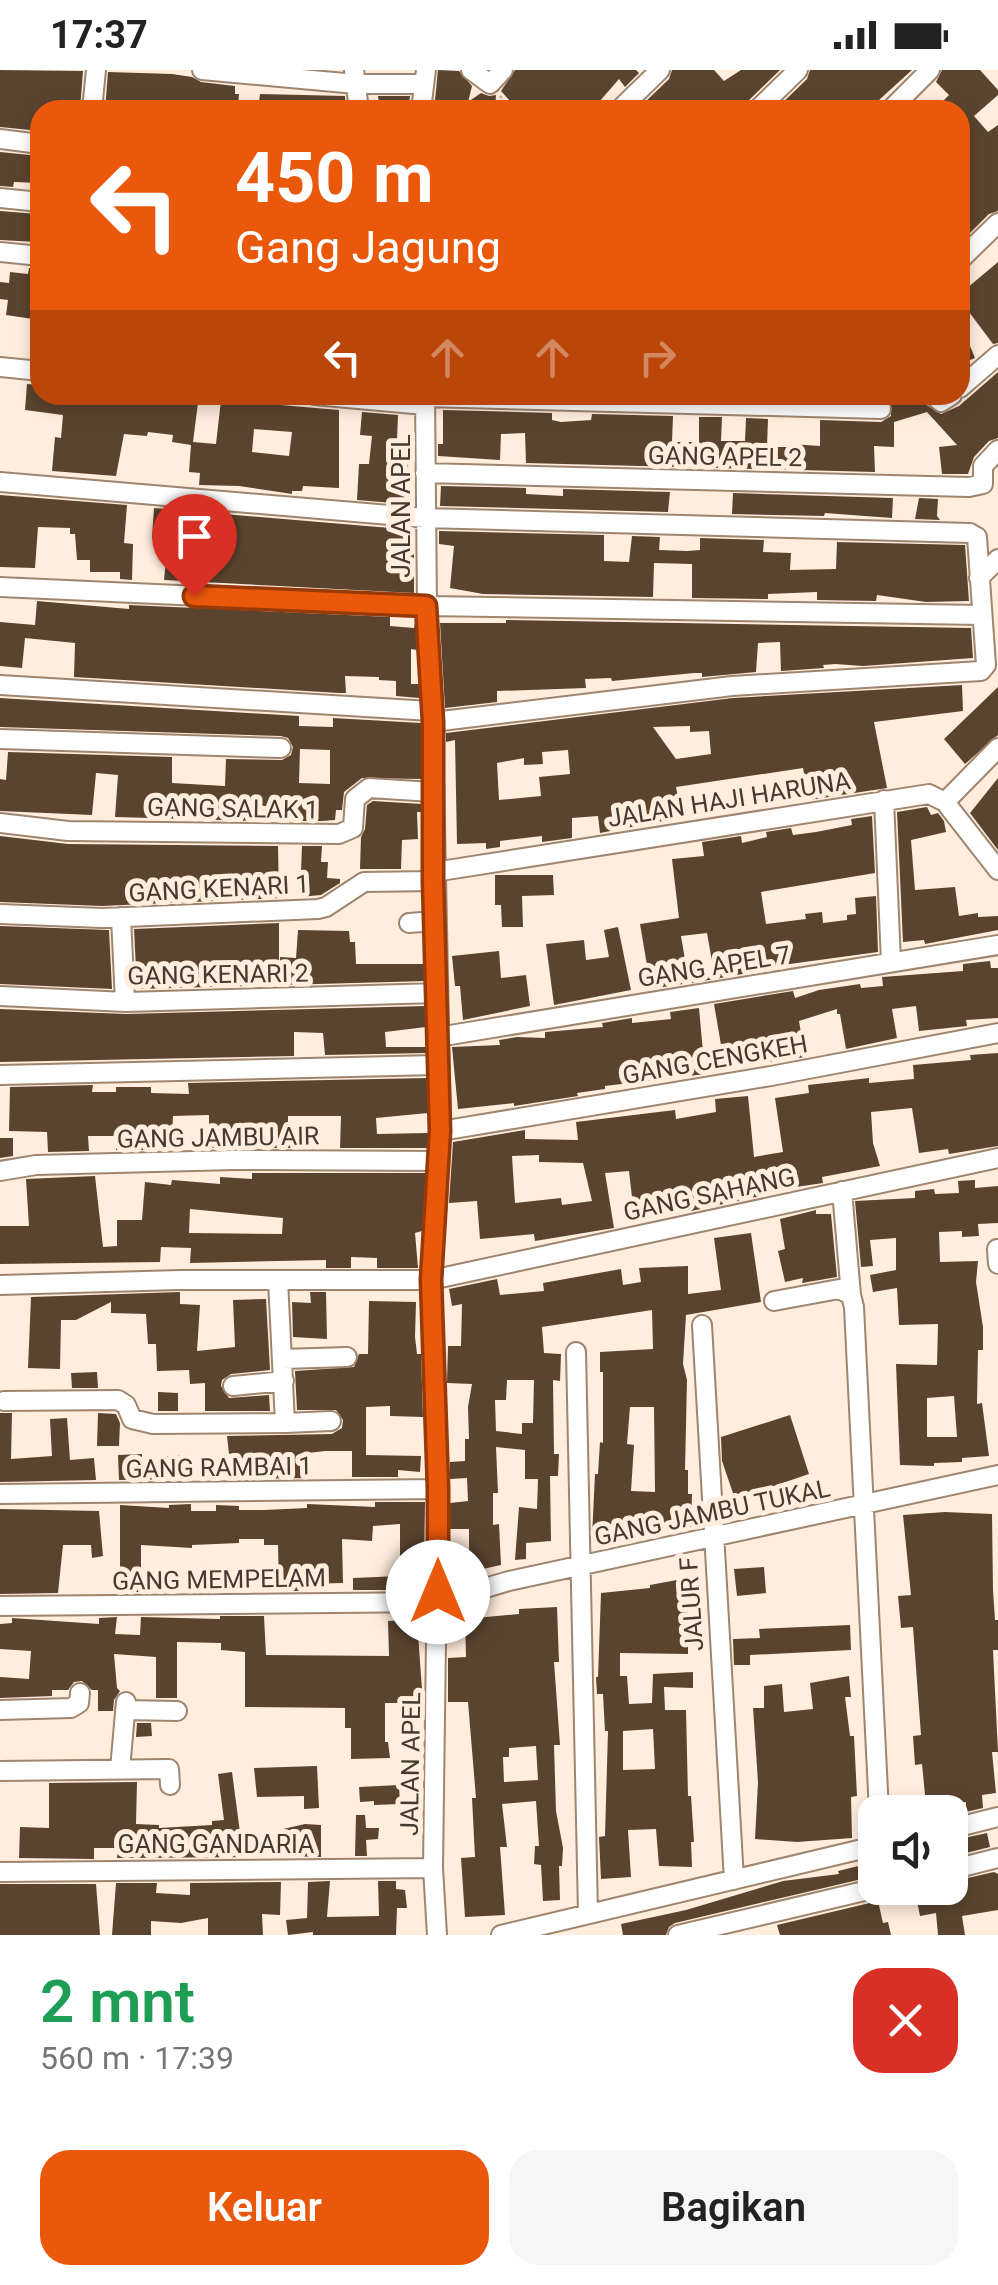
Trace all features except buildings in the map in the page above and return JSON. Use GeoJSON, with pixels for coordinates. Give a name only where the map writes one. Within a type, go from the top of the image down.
{"type":"FeatureCollection","features":[{"type":"Feature","properties":{"kind":"street"},"geometry":{"type":"LineString","coordinates":[[93,100],[96,70]]}},
{"type":"Feature","properties":{"kind":"street"},"geometry":{"type":"LineString","coordinates":[[202,70],[425,77]]}},
{"type":"Feature","properties":{"kind":"street"},"geometry":{"type":"LineString","coordinates":[[471,70],[496,77]]}},
{"type":"Feature","properties":{"kind":"street"},"geometry":{"type":"LineString","coordinates":[[629,100],[660,70]]}},
{"type":"Feature","properties":{"kind":"street"},"geometry":{"type":"LineString","coordinates":[[768,100],[798,70]]}},
{"type":"Feature","properties":{"kind":"street"},"geometry":{"type":"LineString","coordinates":[[900,100],[930,70]]}},
{"type":"Feature","properties":{"kind":"street"},"geometry":{"type":"LineString","coordinates":[[0,139],[30,143]]}},
{"type":"Feature","properties":{"kind":"street"},"geometry":{"type":"LineString","coordinates":[[0,198],[30,201]]}},
{"type":"Feature","properties":{"kind":"street"},"geometry":{"type":"LineString","coordinates":[[970,250],[998,223]]}},
{"type":"Feature","properties":{"kind":"street"},"geometry":{"type":"LineString","coordinates":[[0,252],[30,255]]}},
{"type":"Feature","properties":{"kind":"street"},"geometry":{"type":"LineString","coordinates":[[970,380],[997,357]]}},
{"type":"Feature","properties":{"kind":"street"},"geometry":{"type":"LineString","coordinates":[[0,368],[30,370]]}},
{"type":"Feature","properties":{"kind":"street","name":"JALAN APEL"},"geometry":{"type":"LineString","coordinates":[[425,405],[426,606],[432,716],[440,1131],[431,1280],[438,1489],[433,1868],[436,1935]]}},
{"type":"Feature","properties":{"kind":"street"},"geometry":{"type":"LineString","coordinates":[[698,405],[880,409]]}},
{"type":"Feature","properties":{"kind":"street","name":"GANG APEL 2"},"geometry":{"type":"LineString","coordinates":[[425,473],[968,487],[982,484],[982,466],[998,450]]}},
{"type":"Feature","properties":{"kind":"street"},"geometry":{"type":"LineString","coordinates":[[0,482],[425,518],[970,533],[977,537],[986,665],[981,671],[732,686],[432,716],[0,685]]}},
{"type":"Feature","properties":{"kind":"street"},"geometry":{"type":"LineString","coordinates":[[979,578],[998,559]]}},
{"type":"Feature","properties":{"kind":"street"},"geometry":{"type":"LineString","coordinates":[[0,587],[426,606],[982,615]]}},
{"type":"Feature","properties":{"kind":"street"},"geometry":{"type":"LineString","coordinates":[[0,739],[281,748]]}},
{"type":"Feature","properties":{"kind":"street"},"geometry":{"type":"LineString","coordinates":[[998,748],[945,802],[998,870]]}},
{"type":"Feature","properties":{"kind":"street","name":"GANG SALAK 1"},"geometry":{"type":"LineString","coordinates":[[0,823],[68,831],[339,834],[354,828],[355,799],[369,788],[432,792]]}},
{"type":"Feature","properties":{"kind":"street","name":"JALAN HAJI HARUNA"},"geometry":{"type":"LineString","coordinates":[[434,876],[884,800],[929,794],[945,802]]}},
{"type":"Feature","properties":{"kind":"street"},"geometry":{"type":"LineString","coordinates":[[884,800],[891,962]]}},
{"type":"Feature","properties":{"kind":"street","name":"GANG KENARI 1"},"geometry":{"type":"LineString","coordinates":[[0,914],[121,918],[318,909],[364,882],[434,876]]}},
{"type":"Feature","properties":{"kind":"street"},"geometry":{"type":"LineString","coordinates":[[121,918],[124,1002]]}},
{"type":"Feature","properties":{"kind":"street"},"geometry":{"type":"LineString","coordinates":[[409,923],[436,921]]}},
{"type":"Feature","properties":{"kind":"street","name":"GANG APEL 7"},"geometry":{"type":"LineString","coordinates":[[438,1037],[998,945]]}},
{"type":"Feature","properties":{"kind":"street","name":"GANG KENARI 2"},"geometry":{"type":"LineString","coordinates":[[0,996],[124,1002],[438,993]]}},
{"type":"Feature","properties":{"kind":"street","name":"GANG CENGKEH"},"geometry":{"type":"LineString","coordinates":[[440,1131],[788,1073],[998,1033]]}},
{"type":"Feature","properties":{"kind":"street"},"geometry":{"type":"LineString","coordinates":[[0,1075],[437,1065]]}},
{"type":"Feature","properties":{"kind":"street","name":"GANG SAHANG"},"geometry":{"type":"LineString","coordinates":[[0,1285],[431,1280],[998,1158]]}},
{"type":"Feature","properties":{"kind":"street","name":"GANG JAMBU AIR"},"geometry":{"type":"LineString","coordinates":[[0,1171],[36,1165],[234,1160],[438,1161]]}},
{"type":"Feature","properties":{"kind":"street"},"geometry":{"type":"LineString","coordinates":[[842,1191],[878,1795]]}},
{"type":"Feature","properties":{"kind":"street"},"geometry":{"type":"LineString","coordinates":[[998,1249],[998,1264]]}},
{"type":"Feature","properties":{"kind":"street"},"geometry":{"type":"LineString","coordinates":[[278,1280],[285,1423]]}},
{"type":"Feature","properties":{"kind":"street"},"geometry":{"type":"LineString","coordinates":[[774,1301],[839,1289],[851,1295]]}},
{"type":"Feature","properties":{"kind":"street","name":"JALUR F"},"geometry":{"type":"LineString","coordinates":[[702,1325],[734,1880]]}},
{"type":"Feature","properties":{"kind":"street"},"geometry":{"type":"LineString","coordinates":[[576,1352],[588,1914]]}},
{"type":"Feature","properties":{"kind":"street"},"geometry":{"type":"LineString","coordinates":[[283,1358],[347,1357]]}},
{"type":"Feature","properties":{"kind":"street"},"geometry":{"type":"LineString","coordinates":[[233,1386],[284,1381]]}},
{"type":"Feature","properties":{"kind":"street"},"geometry":{"type":"LineString","coordinates":[[4,1401],[118,1400],[126,1405],[132,1419],[153,1424],[331,1421]]}},
{"type":"Feature","properties":{"kind":"street","name":"GANG JAMBU TUKAL"},"geometry":{"type":"LineString","coordinates":[[438,1602],[509,1581],[998,1474]]}},
{"type":"Feature","properties":{"kind":"street","name":"GANG RAMBAI 1"},"geometry":{"type":"LineString","coordinates":[[0,1494],[438,1489]]}},
{"type":"Feature","properties":{"kind":"street","name":"GANG MEMPELAM"},"geometry":{"type":"LineString","coordinates":[[0,1606],[438,1602]]}},
{"type":"Feature","properties":{"kind":"street"},"geometry":{"type":"LineString","coordinates":[[0,1710],[71,1708],[79,1704],[80,1693]]}},
{"type":"Feature","properties":{"kind":"street"},"geometry":{"type":"LineString","coordinates":[[120,1770],[125,1706],[177,1711]]}},
{"type":"Feature","properties":{"kind":"street"},"geometry":{"type":"LineString","coordinates":[[0,1771],[169,1769],[170,1784]]}},
{"type":"Feature","properties":{"kind":"street"},"geometry":{"type":"LineString","coordinates":[[968,1824],[998,1817]]}},
{"type":"Feature","properties":{"kind":"street"},"geometry":{"type":"LineString","coordinates":[[502,1935],[858,1850]]}},
{"type":"Feature","properties":{"kind":"street"},"geometry":{"type":"LineString","coordinates":[[968,1866],[998,1858]]}},
{"type":"Feature","properties":{"kind":"street","name":"GANG GANDARIA"},"geometry":{"type":"LineString","coordinates":[[0,1872],[433,1868]]}},
{"type":"Feature","properties":{"kind":"street"},"geometry":{"type":"LineString","coordinates":[[678,1935],[858,1892]]}},
{"type":"Feature","properties":{"kind":"route"},"geometry":{"type":"LineString","coordinates":[[194,596],[426,606],[433,722],[440,1131],[431,1280],[438,1592]]}}]}
